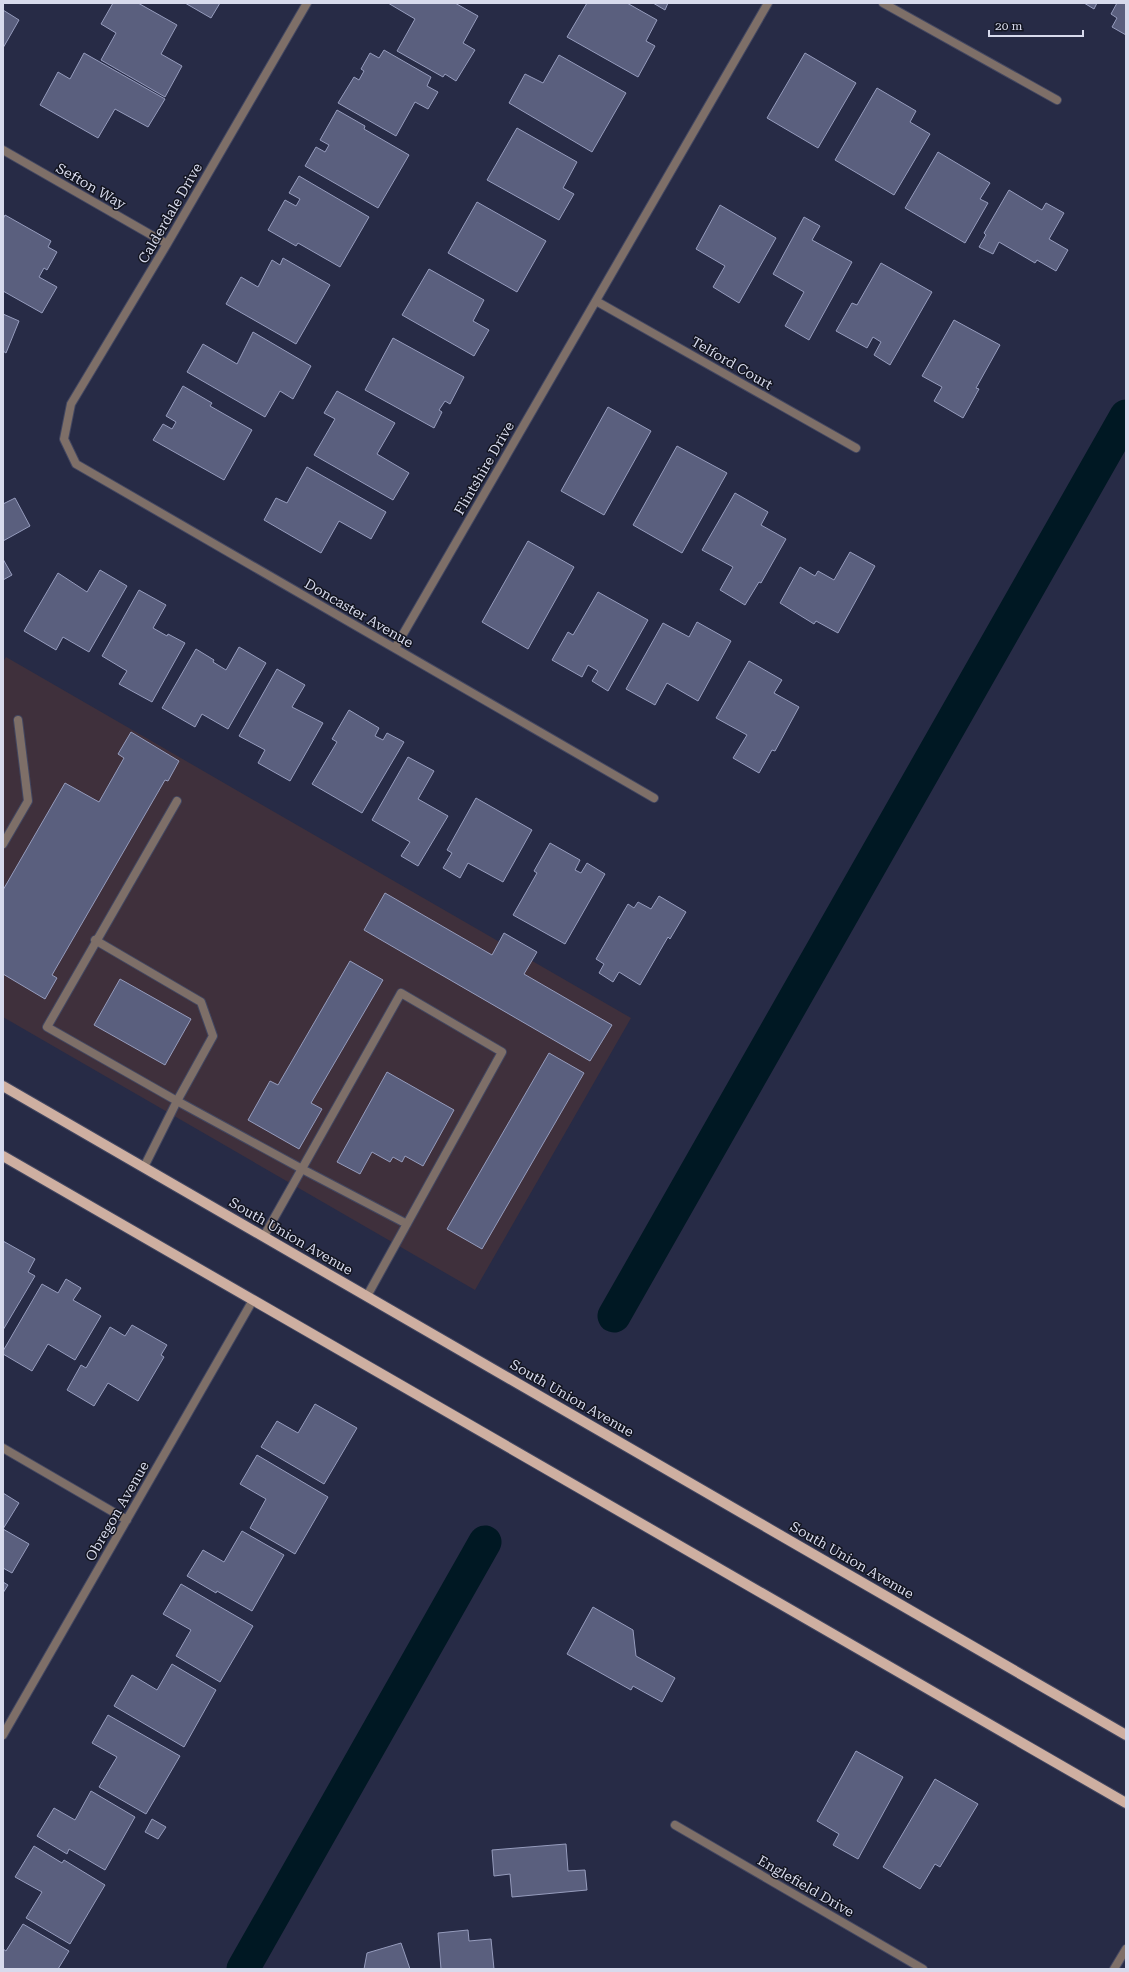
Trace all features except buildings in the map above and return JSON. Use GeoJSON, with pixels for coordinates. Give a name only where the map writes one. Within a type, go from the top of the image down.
{"type":"FeatureCollection","features":[{"type":"Feature","properties":{"kind":"main road","name":"South Union Avenue"},"geometry":{"type":"LineString","coordinates":[[3,1086],[1126,1735]]}},
{"type":"Feature","properties":{"kind":"main road"},"geometry":{"type":"LineString","coordinates":[[3,1156],[1126,1803]]}},
{"type":"Feature","properties":{"kind":"street","name":"Calderdale Drive"},"geometry":{"type":"LineString","coordinates":[[64,439],[71,404],[167,244],[307,3]]}},
{"type":"Feature","properties":{"kind":"street","name":"Flintshire Drive"},"geometry":{"type":"LineString","coordinates":[[395,648],[768,3]]}},
{"type":"Feature","properties":{"kind":"street"},"geometry":{"type":"LineString","coordinates":[[883,3],[1057,100]]}},
{"type":"Feature","properties":{"kind":"street","name":"Sefton Way"},"geometry":{"type":"LineString","coordinates":[[3,150],[167,244]]}},
{"type":"Feature","properties":{"kind":"street","name":"Telford Court"},"geometry":{"type":"LineString","coordinates":[[596,301],[856,448]]}},
{"type":"Feature","properties":{"kind":"street","name":"Doncaster Avenue"},"geometry":{"type":"LineString","coordinates":[[64,439],[76,464],[654,798]]}},
{"type":"Feature","properties":{"kind":"street"},"geometry":{"type":"LineString","coordinates":[[3,844],[28,801],[18,720]]}},
{"type":"Feature","properties":{"kind":"street"},"geometry":{"type":"LineString","coordinates":[[177,800],[95,940],[47,1027],[177,1101],[407,1224]]}},
{"type":"Feature","properties":{"kind":"street"},"geometry":{"type":"LineString","coordinates":[[95,940],[201,1002],[213,1036],[177,1101],[144,1167]]}},
{"type":"Feature","properties":{"kind":"street"},"geometry":{"type":"LineString","coordinates":[[264,1236],[401,993],[502,1052],[367,1296]]}},
{"type":"Feature","properties":{"kind":"street","name":"Obregon Avenue"},"geometry":{"type":"LineString","coordinates":[[3,1735],[253,1300]]}},
{"type":"Feature","properties":{"kind":"street"},"geometry":{"type":"LineString","coordinates":[[3,1448],[126,1520]]}},
{"type":"Feature","properties":{"kind":"street","name":"Englefield Drive"},"geometry":{"type":"LineString","coordinates":[[675,1825],[923,1969]]}},
{"type":"Feature","properties":{"kind":"street"},"geometry":{"type":"LineString","coordinates":[[1114,1969],[1126,1949]]}},
{"type":"Feature","properties":{"kind":"shaded area"},"geometry":{"type":"Polygon","coordinates":[[[6,657],[631,1018],[475,1290],[3,1017],[3,662],[6,657]]]}},
{"type":"Feature","properties":{"kind":"waterway"},"geometry":{"type":"LineString","coordinates":[[614,1316],[1126,416]]}},
{"type":"Feature","properties":{"kind":"waterway"},"geometry":{"type":"LineString","coordinates":[[243,1969],[485,1542]]}}]}
